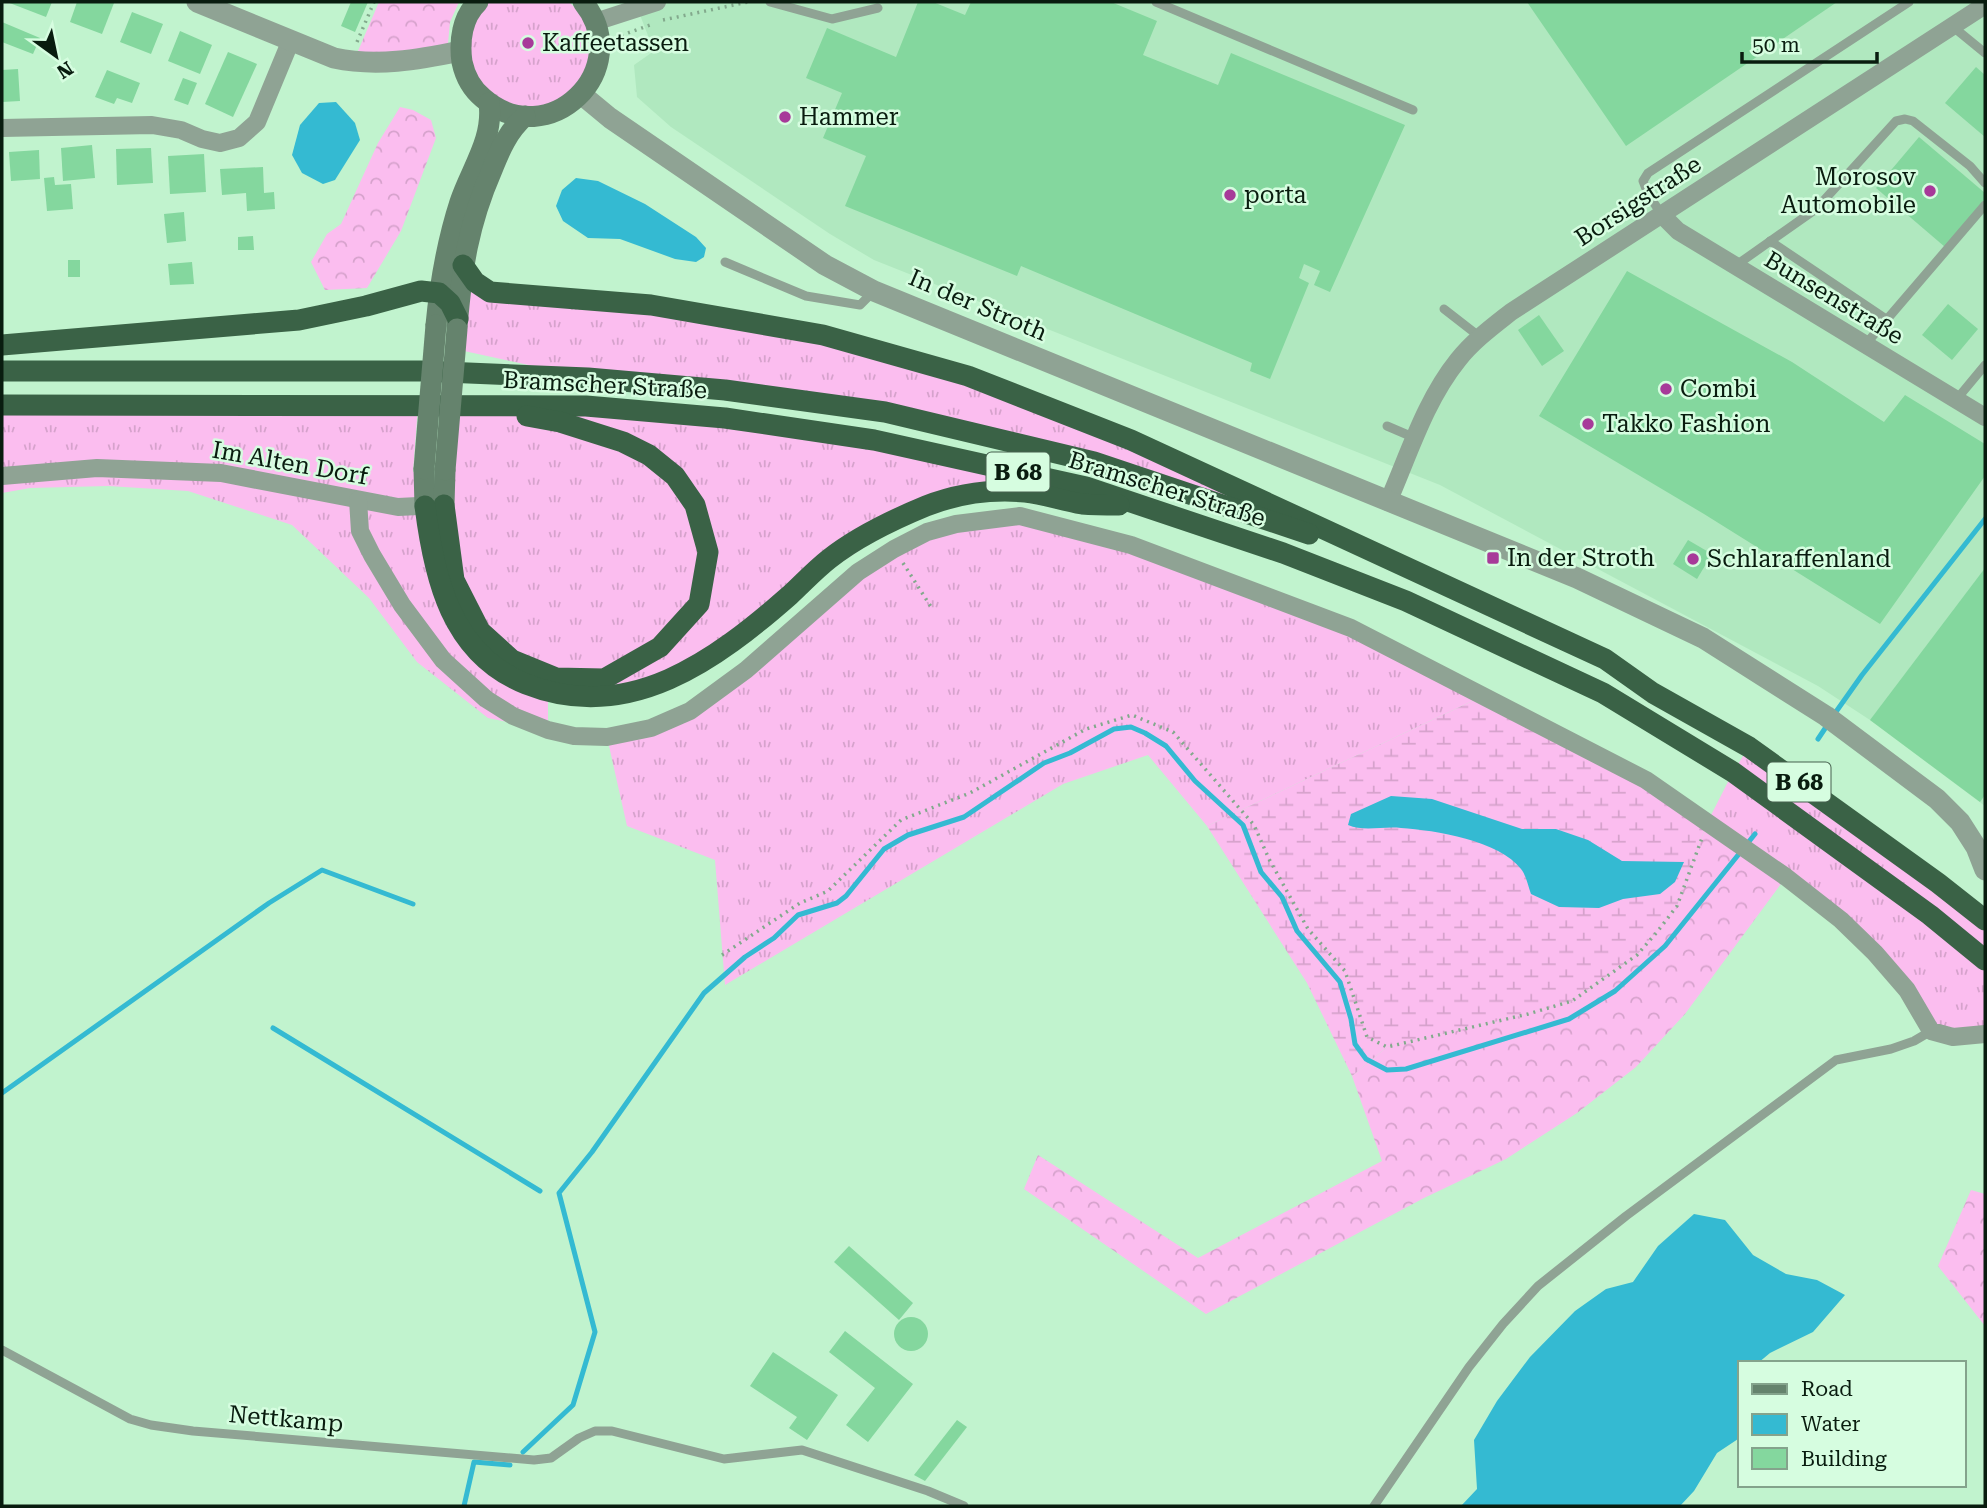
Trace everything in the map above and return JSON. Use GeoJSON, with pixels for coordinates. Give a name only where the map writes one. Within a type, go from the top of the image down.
{"type":"FeatureCollection","features":[{"type":"Feature","properties":{"kind":"highway"},"geometry":{"type":"LineString","coordinates":[[463,265],[475,282],[491,292],[650,304],[823,335],[968,376],[1131,440],[1420,572]]}},
{"type":"Feature","properties":{"kind":"highway"},"geometry":{"type":"LineString","coordinates":[[2,345],[299,320],[421,291],[439,293],[450,303],[458,324]]}},
{"type":"Feature","properties":{"kind":"highway","name":"B 68"},"geometry":{"type":"LineString","coordinates":[[2,371],[383,370],[575,377],[725,390],[872,410],[1094,462],[1420,572],[1605,659],[1653,693],[1749,747],[1985,920]]}},
{"type":"Feature","properties":{"kind":"highway","name":"Bramscher Straße"},"geometry":{"type":"LineString","coordinates":[[2,405],[586,406],[725,418],[874,440],[1086,487],[1283,553],[1406,601],[1603,694],[1733,772],[1930,915],[1985,960]]}},
{"type":"Feature","properties":{"kind":"highway"},"geometry":{"type":"LineString","coordinates":[[434,506],[454,580],[480,631],[512,660],[556,678],[604,679],[660,647],[699,604],[708,552],[695,505],[675,476],[649,455],[611,438],[560,422],[463,406]]}},
{"type":"Feature","properties":{"kind":"highway"},"geometry":{"type":"LineString","coordinates":[[434,506],[430,551],[440,588],[456,622],[480,655],[512,678],[548,693],[589,699],[632,694],[674,678],[716,654],[788,597],[830,559],[874,528],[929,505],[980,492],[1025,492],[1082,504],[1144,506]]}},
{"type":"Feature","properties":{"kind":"main road"},"geometry":{"type":"LineString","coordinates":[[478,2],[473,6],[463,27],[460,51],[464,72],[476,92],[489,103],[514,115],[537,117],[559,111],[581,94],[591,82],[598,62],[600,42],[595,22],[583,2]]}},
{"type":"Feature","properties":{"kind":"main road"},"geometry":{"type":"LineString","coordinates":[[434,506],[436,325],[439,293],[444,261],[461,200],[490,131],[489,103]]}},
{"type":"Feature","properties":{"kind":"main road"},"geometry":{"type":"LineString","coordinates":[[435,470],[458,324],[463,265],[477,205],[501,148],[512,128],[524,116]]}},
{"type":"Feature","properties":{"kind":"street"},"geometry":{"type":"LineString","coordinates":[[197,2],[334,58],[348,61],[381,63],[460,51]]}},
{"type":"Feature","properties":{"kind":"street"},"geometry":{"type":"LineString","coordinates":[[595,22],[657,2]]}},
{"type":"Feature","properties":{"kind":"street","name":"Borsigstraße"},"geometry":{"type":"LineString","coordinates":[[1388,502],[1440,384],[1480,337],[1511,312],[1985,5]]}},
{"type":"Feature","properties":{"kind":"street"},"geometry":{"type":"LineString","coordinates":[[2,128],[152,125],[181,130],[220,143],[239,138],[257,122],[291,40]]}},
{"type":"Feature","properties":{"kind":"street","name":"In der Stroth"},"geometry":{"type":"LineString","coordinates":[[581,94],[610,118],[825,265],[874,291],[1577,578],[1703,638],[1831,720],[1937,799],[1959,822],[1976,847],[1985,870]]}},
{"type":"Feature","properties":{"kind":"street","name":"Bunsenstraße"},"geometry":{"type":"LineString","coordinates":[[1662,215],[1678,231],[1985,417]]}},
{"type":"Feature","properties":{"kind":"street","name":"Im Alten Dorf"},"geometry":{"type":"LineString","coordinates":[[2,476],[97,468],[221,472],[398,507],[434,506]]}},
{"type":"Feature","properties":{"kind":"street"},"geometry":{"type":"LineString","coordinates":[[358,500],[360,531],[372,555],[402,605],[443,660],[486,699],[513,716],[548,730],[575,736],[607,737],[651,728],[690,711],[746,670],[858,572],[894,549],[928,532],[956,524],[1020,516],[1131,545],[1351,628],[1646,780],[1841,920],[1907,990],[1931,1031],[1954,1037],[1985,1034]]}},
{"type":"Feature","properties":{"kind":"lane"},"geometry":{"type":"LineString","coordinates":[[770,2],[832,19],[878,8]]}},
{"type":"Feature","properties":{"kind":"lane"},"geometry":{"type":"LineString","coordinates":[[1156,2],[1413,110]]}},
{"type":"Feature","properties":{"kind":"lane"},"geometry":{"type":"LineString","coordinates":[[1662,215],[1645,189],[1643,181],[1648,173],[1909,2]]}},
{"type":"Feature","properties":{"kind":"lane"},"geometry":{"type":"LineString","coordinates":[[1952,26],[1985,53]]}},
{"type":"Feature","properties":{"kind":"lane"},"geometry":{"type":"LineString","coordinates":[[1735,266],[1816,209],[1896,121],[1913,121],[1970,166],[1985,183]]}},
{"type":"Feature","properties":{"kind":"lane"},"geometry":{"type":"LineString","coordinates":[[1865,345],[1985,205]]}},
{"type":"Feature","properties":{"kind":"lane"},"geometry":{"type":"LineString","coordinates":[[1770,241],[1886,318]]}},
{"type":"Feature","properties":{"kind":"lane"},"geometry":{"type":"LineString","coordinates":[[725,262],[806,296],[860,305],[874,291]]}},
{"type":"Feature","properties":{"kind":"lane"},"geometry":{"type":"LineString","coordinates":[[1444,309],[1480,337]]}},
{"type":"Feature","properties":{"kind":"lane"},"geometry":{"type":"LineString","coordinates":[[1955,400],[1985,365]]}},
{"type":"Feature","properties":{"kind":"lane"},"geometry":{"type":"LineString","coordinates":[[1387,426],[1415,439]]}},
{"type":"Feature","properties":{"kind":"lane"},"geometry":{"type":"LineString","coordinates":[[1374,1506],[1469,1367],[1538,1286],[1626,1216],[1836,1060],[1891,1049],[1914,1041],[1931,1031]]}},
{"type":"Feature","properties":{"kind":"lane","name":"Nettkamp"},"geometry":{"type":"LineString","coordinates":[[2,1350],[108,1408],[150,1425],[534,1460],[551,1458],[579,1438],[595,1431],[612,1431],[724,1460],[802,1450],[928,1491],[964,1506]]}},
{"type":"Feature","properties":{"kind":"path"},"geometry":{"type":"LineString","coordinates":[[348,61],[374,2]]}},
{"type":"Feature","properties":{"kind":"path"},"geometry":{"type":"LineString","coordinates":[[615,50],[616,40],[625,34],[662,20],[748,2]]}},
{"type":"Feature","properties":{"kind":"path"},"geometry":{"type":"LineString","coordinates":[[894,549],[933,610]]}},
{"type":"Feature","properties":{"kind":"path"},"geometry":{"type":"LineString","coordinates":[[722,955],[800,903],[828,891],[901,820],[970,793],[1086,729],[1132,715],[1173,732],[1254,825],[1269,859],[1308,929],[1345,971],[1367,1037],[1387,1048],[1572,1001],[1637,955],[1677,906],[1707,823]]}},
{"type":"Feature","properties":{"kind":"shaded area"},"geometry":{"type":"Polygon","coordinates":[[[635,2],[1985,2],[1985,806],[1870,720],[1818,686],[1440,485],[874,260],[830,234],[671,127],[637,97],[634,65],[654,51],[635,2]]]}},
{"type":"Feature","properties":{"kind":"green space"},"geometry":{"type":"Polygon","coordinates":[[[379,2],[459,2],[450,22],[447,54],[355,58],[379,2]]]}},
{"type":"Feature","properties":{"kind":"green space"},"geometry":{"type":"Polygon","coordinates":[[[489,2],[569,2],[579,13],[588,33],[590,47],[586,73],[570,93],[543,107],[532,109],[512,105],[486,87],[471,65],[469,39],[479,14],[489,2]]]}},
{"type":"Feature","properties":{"kind":"green space"},"geometry":{"type":"Polygon","coordinates":[[[400,107],[413,110],[431,120],[436,138],[401,231],[367,288],[325,290],[311,262],[327,234],[341,224],[378,143],[400,107]]]}},
{"type":"Feature","properties":{"kind":"green space"},"geometry":{"type":"Polygon","coordinates":[[[463,265],[475,282],[651,305],[968,376],[1420,572],[1094,462],[885,412],[588,378],[455,349],[463,265]]]}},
{"type":"Feature","properties":{"kind":"green space"},"geometry":{"type":"Polygon","coordinates":[[[2,405],[418,406],[413,472],[424,469],[440,588],[548,693],[548,730],[488,718],[417,662],[369,598],[292,525],[188,491],[108,486],[30,488],[2,493],[2,405]]]}},
{"type":"Feature","properties":{"kind":"green space"},"geometry":{"type":"Polygon","coordinates":[[[462,406],[725,418],[1086,487],[929,505],[632,694],[512,660],[454,580],[445,470],[462,406]]]}},
{"type":"Feature","properties":{"kind":"green space"},"geometry":{"type":"Polygon","coordinates":[[[1020,516],[1351,628],[1483,696],[1207,826],[1148,755],[1063,784],[725,985],[715,860],[627,826],[607,737],[690,711],[894,549],[1020,516]]]}},
{"type":"Feature","properties":{"kind":"green space"},"geometry":{"type":"Polygon","coordinates":[[[1483,696],[1707,823],[1677,906],[1637,955],[1572,1001],[1387,1047],[1352,1076],[1307,983],[1207,826],[1483,696]]]}},
{"type":"Feature","properties":{"kind":"green space"},"geometry":{"type":"Polygon","coordinates":[[[1749,747],[1985,920],[1985,1034],[1931,1031],[1875,953],[1707,823],[1749,747]]]}},
{"type":"Feature","properties":{"kind":"green space"},"geometry":{"type":"Polygon","coordinates":[[[1707,823],[1786,877],[1685,1014],[1636,1067],[1577,1113],[1506,1159],[1424,1198],[1206,1314],[1024,1189],[1038,1155],[1198,1258],[1382,1161],[1352,1076],[1387,1047],[1572,1001],[1637,955],[1677,906],[1707,823]]]}},
{"type":"Feature","properties":{"kind":"green space"},"geometry":{"type":"Polygon","coordinates":[[[1971,1190],[1985,1194],[1985,1326],[1938,1266],[1971,1190]]]}},
{"type":"Feature","properties":{"kind":"water"},"geometry":{"type":"Polygon","coordinates":[[[336,102],[355,123],[360,140],[335,180],[323,184],[302,173],[292,155],[300,125],[319,103],[336,102]]]}},
{"type":"Feature","properties":{"kind":"water"},"geometry":{"type":"Polygon","coordinates":[[[576,178],[598,181],[645,204],[696,237],[706,248],[704,257],[696,262],[675,259],[620,239],[588,238],[563,221],[556,206],[562,190],[576,178]]]}},
{"type":"Feature","properties":{"kind":"water"},"geometry":{"type":"Polygon","coordinates":[[[1391,796],[1432,799],[1522,829],[1556,829],[1588,840],[1622,861],[1684,862],[1675,882],[1660,894],[1623,899],[1599,908],[1559,907],[1531,894],[1521,869],[1511,859],[1483,844],[1431,831],[1360,828],[1348,825],[1351,814],[1391,796]]]}},
{"type":"Feature","properties":{"kind":"water"},"geometry":{"type":"Polygon","coordinates":[[[1694,1214],[1725,1220],[1753,1255],[1786,1274],[1817,1280],[1845,1295],[1813,1332],[1770,1353],[1760,1361],[1738,1361],[1738,1439],[1717,1453],[1694,1491],[1680,1506],[1461,1506],[1477,1489],[1474,1440],[1497,1401],[1530,1357],[1575,1311],[1606,1289],[1633,1282],[1658,1246],[1694,1214]]]}},
{"type":"Feature","properties":{"kind":"building"},"geometry":{"type":"Polygon","coordinates":[[[7,2],[52,2],[46,17],[7,2]]]}},
{"type":"Feature","properties":{"kind":"building"},"geometry":{"type":"Polygon","coordinates":[[[77,2],[114,3],[102,34],[70,22],[77,2]]]}},
{"type":"Feature","properties":{"kind":"building"},"geometry":{"type":"Polygon","coordinates":[[[351,2],[368,2],[355,32],[341,26],[351,2]]]}},
{"type":"Feature","properties":{"kind":"building"},"geometry":{"type":"Polygon","coordinates":[[[918,2],[933,2],[965,15],[971,2],[1111,2],[1157,21],[1143,55],[1218,85],[1231,53],[1405,125],[1330,292],[1314,285],[1320,271],[1304,264],[1299,278],[1309,283],[1270,379],[1250,371],[1252,363],[1021,266],[1017,276],[845,206],[866,156],[823,138],[842,93],[806,78],[827,28],[896,57],[918,2]]]}},
{"type":"Feature","properties":{"kind":"building"},"geometry":{"type":"Polygon","coordinates":[[[1527,2],[1837,2],[1626,146],[1527,2]]]}},
{"type":"Feature","properties":{"kind":"building"},"geometry":{"type":"Polygon","coordinates":[[[132,12],[163,24],[151,54],[120,42],[132,12]]]}},
{"type":"Feature","properties":{"kind":"building"},"geometry":{"type":"Polygon","coordinates":[[[2,22],[40,38],[33,54],[2,42],[2,22]]]}},
{"type":"Feature","properties":{"kind":"building"},"geometry":{"type":"Polygon","coordinates":[[[180,31],[212,45],[200,74],[168,61],[180,31]]]}},
{"type":"Feature","properties":{"kind":"building"},"geometry":{"type":"Polygon","coordinates":[[[228,52],[257,64],[233,117],[205,104],[228,52]]]}},
{"type":"Feature","properties":{"kind":"building"},"geometry":{"type":"Polygon","coordinates":[[[1976,67],[1985,75],[1985,137],[1945,103],[1976,67]]]}},
{"type":"Feature","properties":{"kind":"building"},"geometry":{"type":"Polygon","coordinates":[[[18,69],[20,101],[2,102],[2,70],[18,69]]]}},
{"type":"Feature","properties":{"kind":"building"},"geometry":{"type":"Polygon","coordinates":[[[107,70],[140,83],[132,103],[117,98],[114,104],[95,97],[107,70]]]}},
{"type":"Feature","properties":{"kind":"building"},"geometry":{"type":"Polygon","coordinates":[[[183,78],[197,83],[188,105],[174,100],[183,78]]]}},
{"type":"Feature","properties":{"kind":"building","name":"Morosov Automobile"},"geometry":{"type":"Polygon","coordinates":[[[1919,137],[1985,193],[1985,199],[1945,247],[1876,188],[1919,137]]]}},
{"type":"Feature","properties":{"kind":"building"},"geometry":{"type":"Polygon","coordinates":[[[92,145],[95,178],[63,181],[61,148],[92,145]]]}},
{"type":"Feature","properties":{"kind":"building"},"geometry":{"type":"Polygon","coordinates":[[[151,148],[153,183],[117,185],[116,149],[151,148]]]}},
{"type":"Feature","properties":{"kind":"building"},"geometry":{"type":"Polygon","coordinates":[[[39,150],[40,179],[11,181],[9,152],[39,150]]]}},
{"type":"Feature","properties":{"kind":"building"},"geometry":{"type":"Polygon","coordinates":[[[204,154],[206,192],[170,194],[168,156],[204,154]]]}},
{"type":"Feature","properties":{"kind":"building"},"geometry":{"type":"Polygon","coordinates":[[[263,167],[264,193],[274,192],[275,209],[247,211],[246,193],[222,195],[220,169],[263,167]]]}},
{"type":"Feature","properties":{"kind":"building"},"geometry":{"type":"Polygon","coordinates":[[[54,177],[55,185],[71,184],[73,209],[47,211],[44,178],[54,177]]]}},
{"type":"Feature","properties":{"kind":"building"},"geometry":{"type":"Polygon","coordinates":[[[184,212],[186,241],[167,243],[164,214],[184,212]]]}},
{"type":"Feature","properties":{"kind":"building"},"geometry":{"type":"Polygon","coordinates":[[[253,236],[254,250],[238,250],[238,237],[253,236]]]}},
{"type":"Feature","properties":{"kind":"building"},"geometry":{"type":"Polygon","coordinates":[[[68,260],[80,260],[80,277],[68,277],[68,260]]]}},
{"type":"Feature","properties":{"kind":"building"},"geometry":{"type":"Polygon","coordinates":[[[192,262],[194,284],[170,285],[168,264],[192,262]]]}},
{"type":"Feature","properties":{"kind":"building"},"geometry":{"type":"Polygon","coordinates":[[[1627,271],[1792,362],[1884,422],[1905,395],[1985,444],[1985,476],[1880,624],[1704,514],[1539,416],[1627,271]]]}},
{"type":"Feature","properties":{"kind":"building"},"geometry":{"type":"Polygon","coordinates":[[[1948,304],[1978,329],[1952,360],[1922,335],[1948,304]]]}},
{"type":"Feature","properties":{"kind":"building"},"geometry":{"type":"Polygon","coordinates":[[[1539,315],[1564,351],[1542,366],[1518,330],[1539,315]]]}},
{"type":"Feature","properties":{"kind":"building"},"geometry":{"type":"Polygon","coordinates":[[[1688,540],[1712,554],[1697,579],[1673,564],[1688,540]]]}},
{"type":"Feature","properties":{"kind":"building"},"geometry":{"type":"Polygon","coordinates":[[[1985,568],[1985,795],[1980,802],[1870,720],[1985,568]]]}},
{"type":"Feature","properties":{"kind":"building"},"geometry":{"type":"Polygon","coordinates":[[[849,1246],[913,1303],[899,1320],[834,1262],[849,1246]]]}},
{"type":"Feature","properties":{"kind":"building"},"geometry":{"type":"Polygon","coordinates":[[[911,1317],[923,1322],[928,1334],[923,1346],[911,1351],[899,1346],[894,1334],[899,1322],[911,1317]]]}},
{"type":"Feature","properties":{"kind":"building"},"geometry":{"type":"Polygon","coordinates":[[[845,1331],[913,1384],[868,1442],[846,1425],[875,1388],[829,1352],[845,1331]]]}},
{"type":"Feature","properties":{"kind":"building"},"geometry":{"type":"Polygon","coordinates":[[[773,1352],[838,1395],[807,1440],[789,1428],[797,1417],[750,1386],[773,1352]]]}},
{"type":"Feature","properties":{"kind":"building"},"geometry":{"type":"Polygon","coordinates":[[[957,1420],[967,1427],[925,1481],[914,1475],[957,1420]]]}},
{"type":"Feature","properties":{"kind":"waterway"},"geometry":{"type":"LineString","coordinates":[[1833,716],[1985,519]]}},
{"type":"Feature","properties":{"kind":"waterway"},"geometry":{"type":"LineString","coordinates":[[1818,739],[1828,724]]}},
{"type":"Feature","properties":{"kind":"waterway"},"geometry":{"type":"LineString","coordinates":[[523,1452],[573,1405],[595,1332],[559,1193],[592,1152],[704,993],[745,957],[774,938],[798,915],[837,903],[846,896],[884,849],[908,835],[964,817],[1044,763],[1070,753],[1114,729],[1131,727],[1166,746],[1195,781],[1243,825],[1261,872],[1282,897],[1297,931],[1340,982],[1355,1044],[1366,1059],[1387,1070],[1406,1069],[1569,1019],[1615,991],[1665,946],[1755,834]]}},
{"type":"Feature","properties":{"kind":"waterway"},"geometry":{"type":"LineString","coordinates":[[2,1093],[269,903],[322,870],[413,904]]}},
{"type":"Feature","properties":{"kind":"waterway"},"geometry":{"type":"LineString","coordinates":[[273,1028],[540,1191]]}},
{"type":"Feature","properties":{"kind":"waterway"},"geometry":{"type":"LineString","coordinates":[[464,1506],[474,1462],[510,1465]]}},
{"type":"Feature","properties":{"kind":"place","name":"Kaffeetassen"},"geometry":{"type":"Point","coordinates":[528,43]}},
{"type":"Feature","properties":{"kind":"place","name":"Hammer"},"geometry":{"type":"Point","coordinates":[785,117]}},
{"type":"Feature","properties":{"kind":"place","name":"Morosov Automobile"},"geometry":{"type":"Point","coordinates":[1930,191]}},
{"type":"Feature","properties":{"kind":"place","name":"porta"},"geometry":{"type":"Point","coordinates":[1230,195]}},
{"type":"Feature","properties":{"kind":"place","name":"Combi"},"geometry":{"type":"Point","coordinates":[1666,389]}},
{"type":"Feature","properties":{"kind":"place","name":"Takko Fashion"},"geometry":{"type":"Point","coordinates":[1588,424]}},
{"type":"Feature","properties":{"kind":"place","name":"In der Stroth"},"geometry":{"type":"Point","coordinates":[1493,558]}},
{"type":"Feature","properties":{"kind":"place","name":"Schlaraffenland"},"geometry":{"type":"Point","coordinates":[1693,559]}}]}
